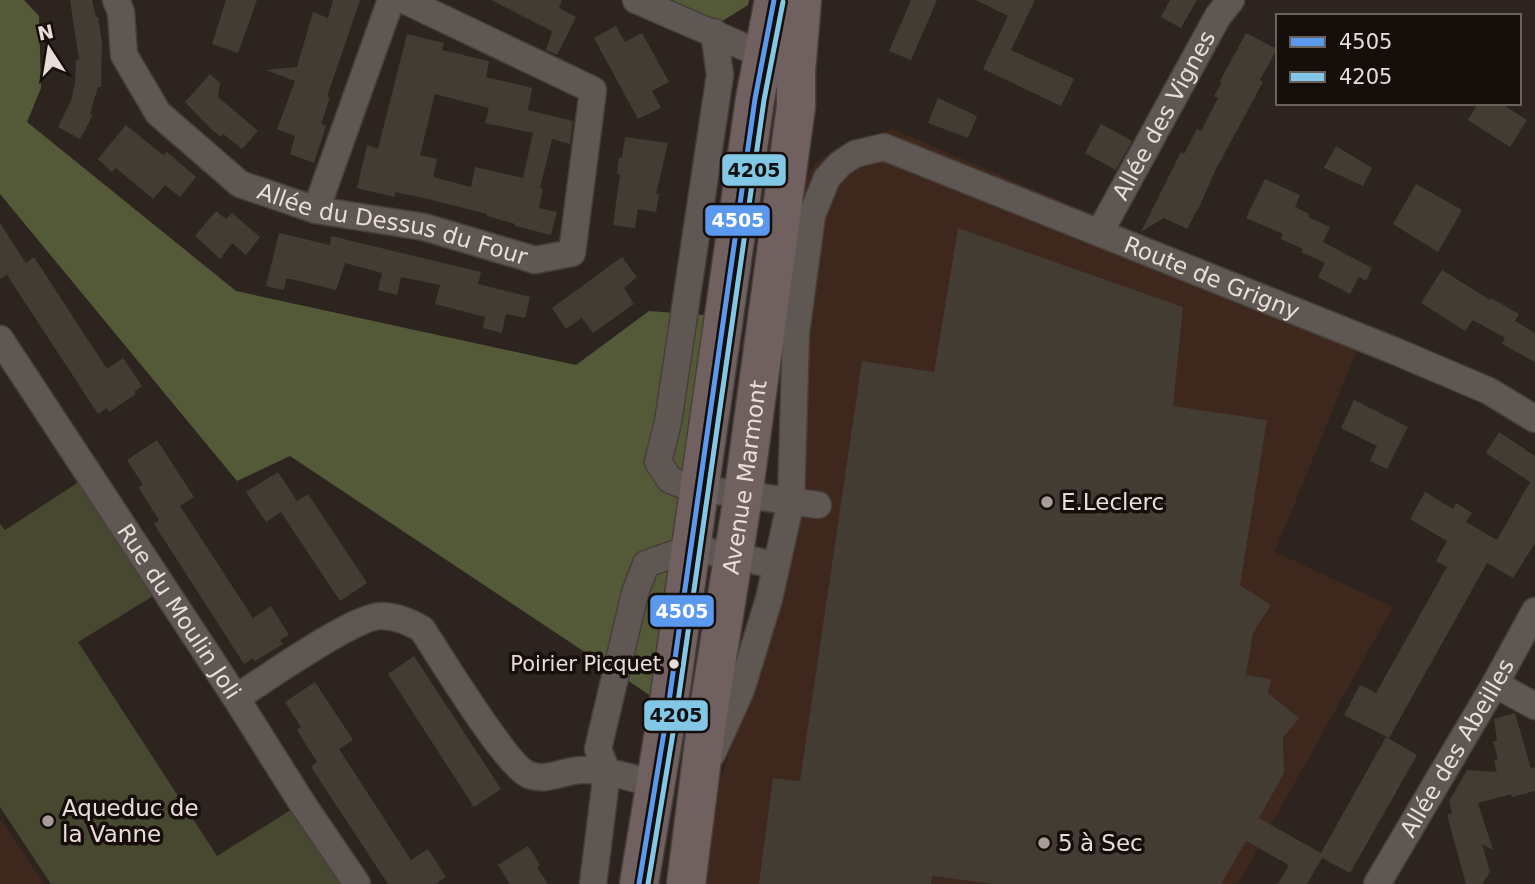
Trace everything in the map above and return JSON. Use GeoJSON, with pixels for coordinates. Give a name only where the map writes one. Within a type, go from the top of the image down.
{"type":"FeatureCollection","features":[{"type":"Feature","properties":{"kind":"main road","name":"Avenue Marmont"},"geometry":{"type":"LineString","coordinates":[[723,480],[796,106],[779,63],[774,0]]}},
{"type":"Feature","properties":{"kind":"main road","name":"Avenue Marmont"},"geometry":{"type":"LineString","coordinates":[[658,884],[723,480],[787,0]]}},
{"type":"Feature","properties":{"kind":"main road","name":"Avenue Marmont"},"geometry":{"type":"LineString","coordinates":[[779,63],[802,0]]}},
{"type":"Feature","properties":{"kind":"main road","name":"Avenue Marmont"},"geometry":{"type":"LineString","coordinates":[[685,884],[699,781],[710,564]]}},
{"type":"Feature","properties":{"kind":"main road","name":"Avenue Marmont"},"geometry":{"type":"LineString","coordinates":[[639,884],[655,785],[710,564]]}},
{"type":"Feature","properties":{"kind":"main road","name":"Avenue Marmont"},"geometry":{"type":"LineString","coordinates":[[669,884],[710,564]]}},
{"type":"Feature","properties":{"kind":"street","name":"Allée du Dessus du Four"},"geometry":{"type":"LineString","coordinates":[[116,0],[121,12],[124,55],[158,113],[240,184],[316,210],[424,227],[535,260],[572,253],[593,90],[404,0]]}},
{"type":"Feature","properties":{"kind":"street"},"geometry":{"type":"LineString","coordinates":[[316,210],[391,0]]}},
{"type":"Feature","properties":{"kind":"street"},"geometry":{"type":"LineString","coordinates":[[636,0],[714,32],[779,63]]}},
{"type":"Feature","properties":{"kind":"street","name":"Allée des Vignes"},"geometry":{"type":"LineString","coordinates":[[1100,232],[1218,16],[1231,0]]}},
{"type":"Feature","properties":{"kind":"street"},"geometry":{"type":"LineString","coordinates":[[714,32],[720,75],[668,422],[658,462],[670,480],[723,480],[790,501],[818,505]]}},
{"type":"Feature","properties":{"kind":"street","name":"Route de Grigny"},"geometry":{"type":"LineString","coordinates":[[790,501],[796,333],[812,215],[827,178],[840,164],[855,154],[884,147],[1477,386],[1535,419]]}},
{"type":"Feature","properties":{"kind":"street","name":"Rue du Moulin Joli"},"geometry":{"type":"LineString","coordinates":[[0,339],[357,884]]}},
{"type":"Feature","properties":{"kind":"street"},"geometry":{"type":"LineString","coordinates":[[699,781],[741,690],[769,599],[790,501]]}},
{"type":"Feature","properties":{"kind":"street"},"geometry":{"type":"LineString","coordinates":[[593,884],[607,772],[598,749],[638,583],[646,564],[776,565]]}},
{"type":"Feature","properties":{"kind":"street","name":"Allée des Abeilles"},"geometry":{"type":"LineString","coordinates":[[1377,884],[1535,611]]}},
{"type":"Feature","properties":{"kind":"street"},"geometry":{"type":"LineString","coordinates":[[236,698],[353,624],[380,615],[404,619],[422,629],[508,758],[528,775],[556,777],[580,769],[607,772],[655,785]]}},
{"type":"Feature","properties":{"kind":"street"},"geometry":{"type":"LineString","coordinates":[[1495,684],[1535,706]]}},
{"type":"Feature","properties":{"kind":"shaded area","name":"E.Leclerc"},"geometry":{"type":"Polygon","coordinates":[[[892,129],[1365,330],[1275,552],[1393,607],[1238,884],[703,884],[713,802],[767,641],[799,447],[793,203],[815,163],[839,147],[892,129]]]}},
{"type":"Feature","properties":{"kind":"shaded area"},"geometry":{"type":"Polygon","coordinates":[[[0,818],[44,884],[0,884],[0,818]]]}},
{"type":"Feature","properties":{"kind":"green space"},"geometry":{"type":"Polygon","coordinates":[[[0,0],[24,0],[39,16],[41,88],[27,122],[236,291],[576,365],[649,311],[715,316],[660,702],[290,456],[237,481],[0,194],[0,0]]]}},
{"type":"Feature","properties":{"kind":"green space"},"geometry":{"type":"Polygon","coordinates":[[[671,0],[749,0],[748,5],[721,22],[710,20],[671,0]]]}},
{"type":"Feature","properties":{"kind":"green space"},"geometry":{"type":"Polygon","coordinates":[[[88,476],[163,590],[78,642],[217,856],[302,803],[356,884],[51,884],[0,807],[0,524],[5,530],[88,476]]]}},
{"type":"Feature","properties":{"kind":"building"},"geometry":{"type":"Polygon","coordinates":[[[70,0],[92,0],[102,42],[101,87],[98,87],[90,114],[93,115],[80,139],[58,127],[71,101],[76,59],[79,60],[70,0]]]}},
{"type":"Feature","properties":{"kind":"building"},"geometry":{"type":"Polygon","coordinates":[[[226,0],[257,0],[238,53],[212,44],[226,0]]]}},
{"type":"Feature","properties":{"kind":"building"},"geometry":{"type":"Polygon","coordinates":[[[333,0],[360,0],[327,97],[330,97],[321,124],[326,126],[314,163],[290,154],[295,136],[277,129],[295,81],[266,70],[297,67],[313,12],[328,18],[333,0]]]}},
{"type":"Feature","properties":{"kind":"building"},"geometry":{"type":"Polygon","coordinates":[[[491,0],[562,0],[559,8],[576,17],[557,55],[546,50],[552,31],[491,0]]]}},
{"type":"Feature","properties":{"kind":"building"},"geometry":{"type":"Polygon","coordinates":[[[911,0],[937,0],[911,60],[889,51],[911,0]]]}},
{"type":"Feature","properties":{"kind":"building"},"geometry":{"type":"Polygon","coordinates":[[[976,0],[1035,0],[1011,50],[1074,79],[1061,106],[983,69],[1008,16],[976,0]]]}},
{"type":"Feature","properties":{"kind":"building"},"geometry":{"type":"Polygon","coordinates":[[[1170,0],[1197,0],[1181,28],[1161,17],[1170,0]]]}},
{"type":"Feature","properties":{"kind":"building"},"geometry":{"type":"Polygon","coordinates":[[[616,26],[625,42],[642,33],[669,82],[652,91],[661,108],[638,119],[594,38],[616,26]]]}},
{"type":"Feature","properties":{"kind":"building"},"geometry":{"type":"Polygon","coordinates":[[[1246,33],[1276,48],[1260,80],[1263,82],[1187,229],[1164,218],[1141,232],[1181,152],[1184,154],[1197,129],[1201,131],[1218,98],[1214,96],[1222,82],[1220,81],[1246,33]]]}},
{"type":"Feature","properties":{"kind":"building"},"geometry":{"type":"Polygon","coordinates":[[[407,34],[444,43],[442,50],[489,61],[486,77],[532,88],[528,110],[573,121],[570,144],[552,139],[540,188],[543,189],[539,208],[557,212],[551,235],[432,200],[396,192],[394,197],[357,188],[367,145],[378,149],[407,34]],[[435,94],[420,155],[437,159],[433,177],[471,187],[475,167],[523,178],[533,133],[485,123],[489,108],[435,94]]]}},
{"type":"Feature","properties":{"kind":"building"},"geometry":{"type":"Polygon","coordinates":[[[210,74],[220,83],[218,97],[258,131],[242,149],[223,134],[221,137],[211,129],[185,102],[210,74]]]}},
{"type":"Feature","properties":{"kind":"building"},"geometry":{"type":"Polygon","coordinates":[[[938,98],[977,116],[968,138],[928,123],[938,98]]]}},
{"type":"Feature","properties":{"kind":"building"},"geometry":{"type":"Polygon","coordinates":[[[1477,105],[1503,105],[1527,120],[1510,147],[1468,120],[1477,105]]]}},
{"type":"Feature","properties":{"kind":"building"},"geometry":{"type":"Polygon","coordinates":[[[1101,124],[1132,141],[1116,170],[1085,153],[1101,124]]]}},
{"type":"Feature","properties":{"kind":"building"},"geometry":{"type":"Polygon","coordinates":[[[126,125],[163,155],[167,152],[196,177],[180,197],[165,185],[153,199],[116,168],[112,172],[98,159],[126,125]]]}},
{"type":"Feature","properties":{"kind":"building"},"geometry":{"type":"Polygon","coordinates":[[[625,137],[668,143],[656,194],[659,194],[656,212],[638,209],[635,228],[613,225],[620,175],[617,174],[619,158],[622,158],[625,137]]]}},
{"type":"Feature","properties":{"kind":"building"},"geometry":{"type":"Polygon","coordinates":[[[1336,146],[1372,168],[1363,186],[1324,168],[1336,146]]]}},
{"type":"Feature","properties":{"kind":"building"},"geometry":{"type":"Polygon","coordinates":[[[1265,179],[1300,195],[1295,207],[1309,214],[1308,217],[1330,227],[1323,242],[1372,268],[1366,281],[1359,277],[1350,294],[1318,277],[1325,263],[1281,239],[1283,234],[1246,218],[1265,179]]]}},
{"type":"Feature","properties":{"kind":"building"},"geometry":{"type":"Polygon","coordinates":[[[1416,184],[1462,210],[1438,252],[1393,224],[1416,184]]]}},
{"type":"Feature","properties":{"kind":"building"},"geometry":{"type":"Polygon","coordinates":[[[216,211],[226,219],[232,213],[260,237],[246,255],[232,243],[220,259],[195,236],[216,211]]]}},
{"type":"Feature","properties":{"kind":"building"},"geometry":{"type":"Polygon","coordinates":[[[0,223],[26,263],[34,257],[107,369],[123,358],[142,386],[134,392],[136,394],[109,412],[107,408],[98,414],[7,275],[0,279],[0,223]]]}},
{"type":"Feature","properties":{"kind":"building","name":"E.Leclerc"},"geometry":{"type":"Polygon","coordinates":[[[958,228],[1183,307],[1173,406],[1267,420],[1240,585],[1271,605],[1253,633],[1246,675],[1271,679],[1268,693],[1299,718],[1283,738],[1284,773],[1259,818],[1321,853],[1386,737],[1417,755],[1350,873],[1322,858],[1307,884],[1278,884],[1289,865],[1246,841],[1221,884],[993,884],[932,876],[931,884],[759,884],[773,778],[800,781],[862,361],[934,372],[958,228]]]}},
{"type":"Feature","properties":{"kind":"building"},"geometry":{"type":"Polygon","coordinates":[[[279,233],[330,245],[331,236],[481,272],[478,284],[530,297],[525,318],[506,314],[502,333],[483,328],[485,317],[435,304],[440,285],[401,277],[397,295],[378,290],[382,273],[345,263],[336,290],[291,279],[286,279],[284,290],[266,286],[279,233]]]}},
{"type":"Feature","properties":{"kind":"building"},"geometry":{"type":"Polygon","coordinates":[[[622,257],[637,277],[624,288],[634,304],[593,333],[582,318],[566,329],[552,308],[622,257]]]}},
{"type":"Feature","properties":{"kind":"building"},"geometry":{"type":"Polygon","coordinates":[[[1442,270],[1490,300],[1491,298],[1519,314],[1515,321],[1535,333],[1535,362],[1502,344],[1505,338],[1473,320],[1465,331],[1421,303],[1442,270]]]}},
{"type":"Feature","properties":{"kind":"building"},"geometry":{"type":"Polygon","coordinates":[[[1354,400],[1408,427],[1387,469],[1370,461],[1377,446],[1341,428],[1354,400]]]}},
{"type":"Feature","properties":{"kind":"building"},"geometry":{"type":"Polygon","coordinates":[[[1499,432],[1535,456],[1535,543],[1513,578],[1487,563],[1389,738],[1344,715],[1360,685],[1376,693],[1447,567],[1436,561],[1447,541],[1410,519],[1425,492],[1453,509],[1456,503],[1472,513],[1466,522],[1497,540],[1530,482],[1486,453],[1499,432]]]}},
{"type":"Feature","properties":{"kind":"building"},"geometry":{"type":"Polygon","coordinates":[[[157,440],[194,497],[180,506],[253,618],[271,606],[289,635],[280,640],[283,644],[255,661],[253,658],[244,664],[154,524],[159,520],[138,487],[143,485],[127,460],[157,440]]]}},
{"type":"Feature","properties":{"kind":"building"},"geometry":{"type":"Polygon","coordinates":[[[278,472],[297,501],[308,494],[367,583],[340,601],[281,512],[266,522],[246,492],[278,472]]]}},
{"type":"Feature","properties":{"kind":"building"},"geometry":{"type":"Polygon","coordinates":[[[414,656],[501,789],[474,807],[388,674],[414,656]]]}},
{"type":"Feature","properties":{"kind":"building"},"geometry":{"type":"Polygon","coordinates":[[[315,682],[353,740],[339,749],[411,860],[428,849],[446,877],[436,884],[388,884],[311,767],[317,762],[297,730],[301,727],[285,702],[315,682]]]}},
{"type":"Feature","properties":{"kind":"building"},"geometry":{"type":"Polygon","coordinates":[[[1515,713],[1531,769],[1535,767],[1535,791],[1478,803],[1493,850],[1482,844],[1490,872],[1482,884],[1466,884],[1447,815],[1452,813],[1449,801],[1467,770],[1497,772],[1494,761],[1498,759],[1493,741],[1497,741],[1494,719],[1515,713]]]}},
{"type":"Feature","properties":{"kind":"building"},"geometry":{"type":"Polygon","coordinates":[[[528,846],[548,884],[510,884],[498,865],[528,846]]]}},
{"type":"Feature","properties":{"kind":"transit line","name":"4505"},"geometry":{"type":"LineString","coordinates":[[639,884],[668,708],[755,99],[774,0]]}},
{"type":"Feature","properties":{"kind":"transit line","name":"4205"},"geometry":{"type":"LineString","coordinates":[[648,884],[677,709],[764,100],[783,2]]}},
{"type":"Feature","properties":{"kind":"place","name":"E.Leclerc"},"geometry":{"type":"Point","coordinates":[1047,502]}},
{"type":"Feature","properties":{"kind":"place","name":"Poirier Picquet"},"geometry":{"type":"Point","coordinates":[674,664]}},
{"type":"Feature","properties":{"kind":"place","name":"Aqueduc de la Vanne"},"geometry":{"type":"Point","coordinates":[48,821]}},
{"type":"Feature","properties":{"kind":"place","name":"5 à Sec"},"geometry":{"type":"Point","coordinates":[1044,843]}}]}
